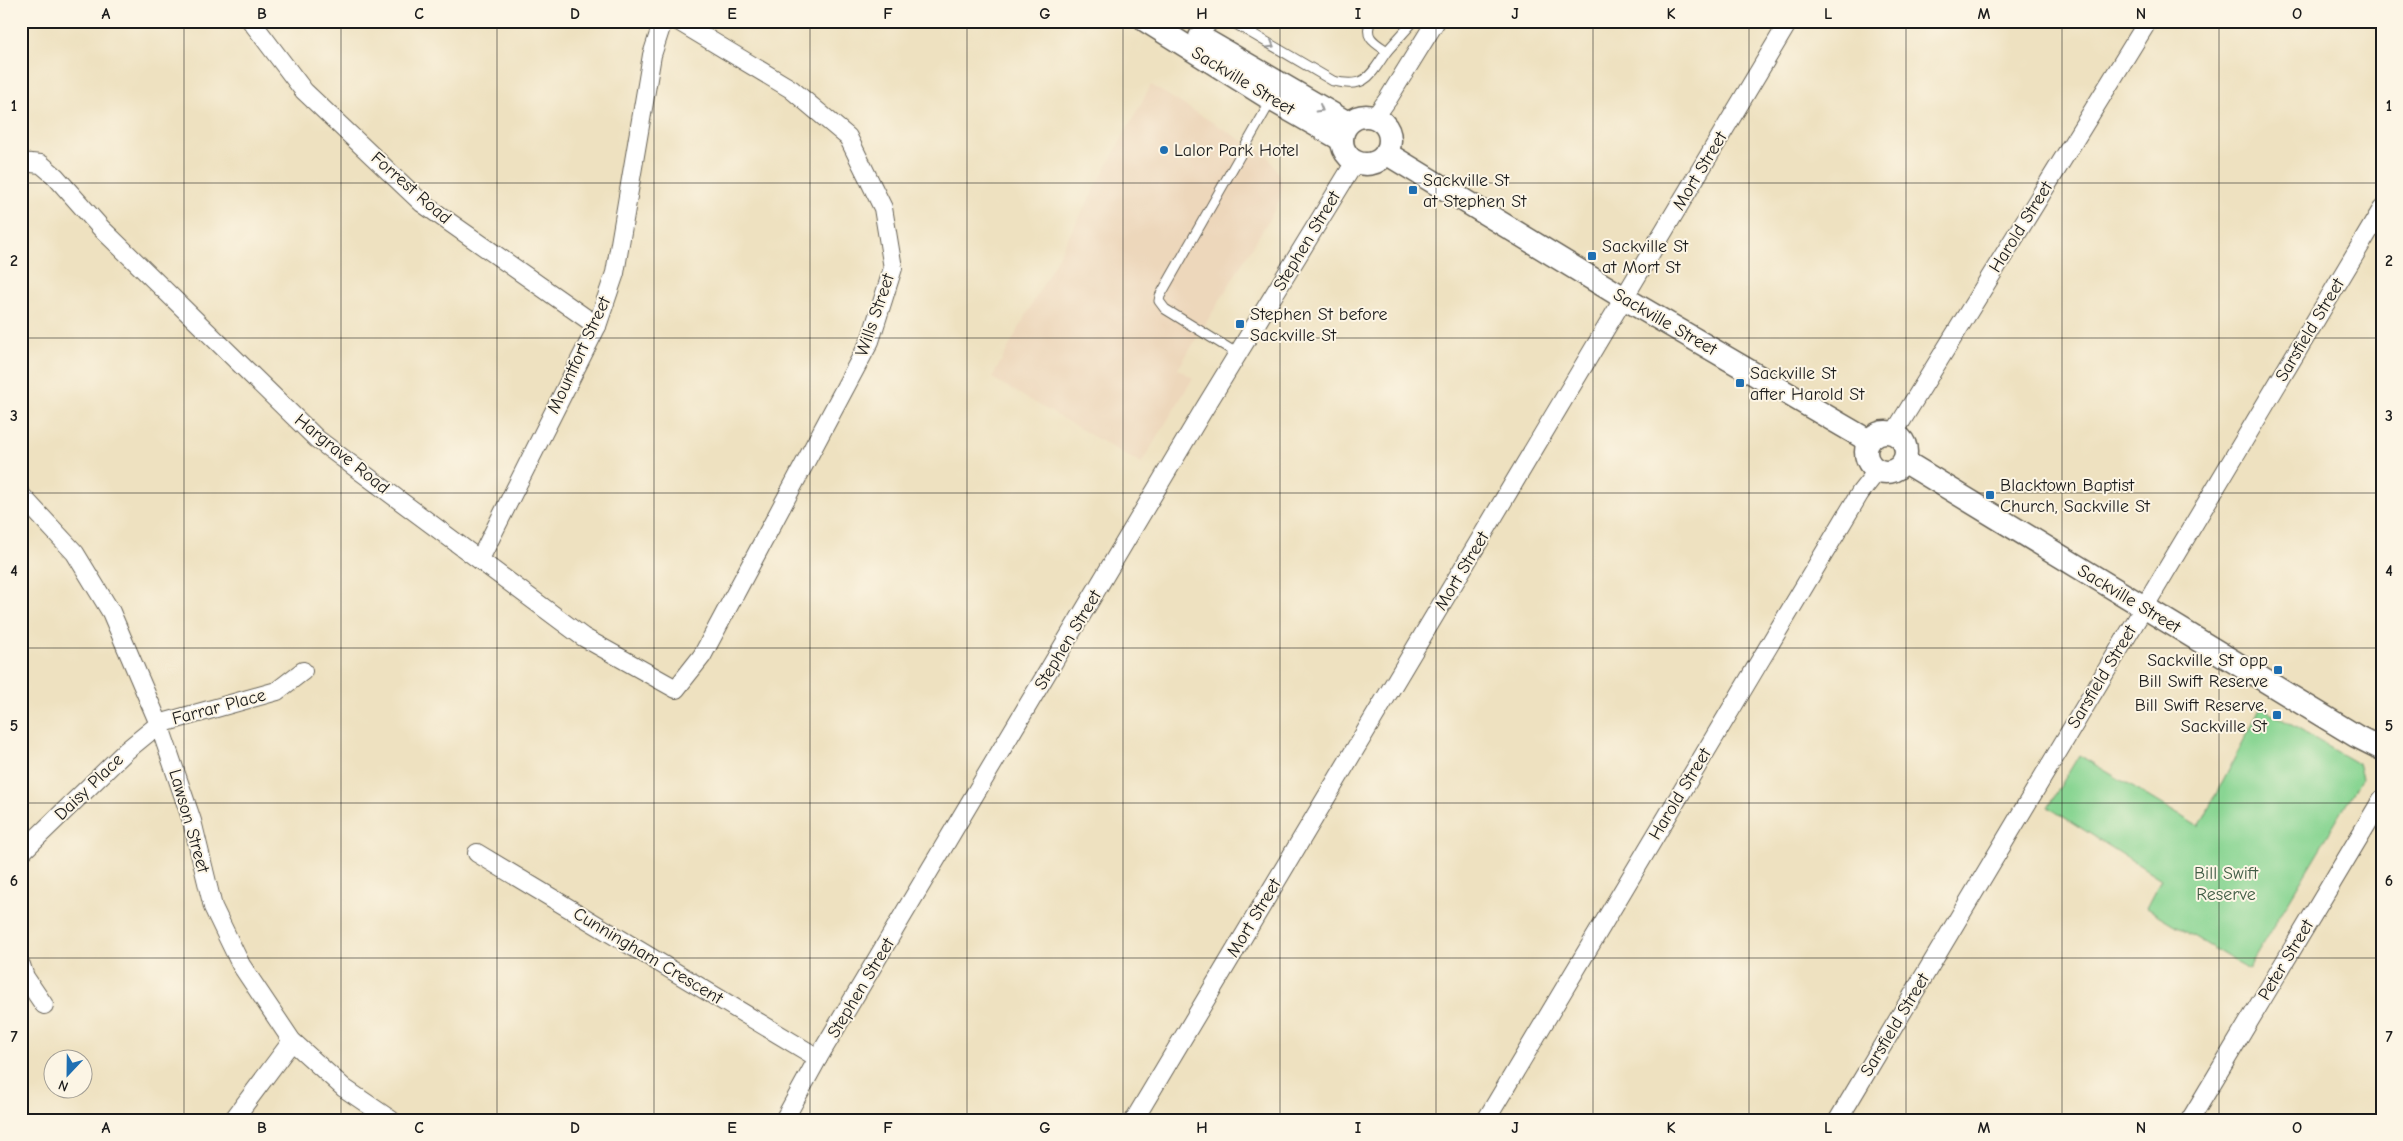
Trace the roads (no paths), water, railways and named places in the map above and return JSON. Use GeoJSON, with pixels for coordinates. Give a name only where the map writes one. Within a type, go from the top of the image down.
{"type":"FeatureCollection","features":[{"type":"Feature","properties":{"kind":"street","name":"Forrest Road"},"geometry":{"type":"LineString","coordinates":[[251,21],[304,91],[422,204],[597,326]]}},
{"type":"Feature","properties":{"kind":"street","name":"Mountfort Street"},"geometry":{"type":"LineString","coordinates":[[480,559],[597,326],[615,273],[652,55],[663,21]]}},
{"type":"Feature","properties":{"kind":"street","name":"Wills Street"},"geometry":{"type":"LineString","coordinates":[[676,689],[702,656],[870,341],[893,268],[883,208],[848,137],[791,89],[678,21]]}},
{"type":"Feature","properties":{"kind":"street","name":"Sackville Street"},"geometry":{"type":"LineString","coordinates":[[1146,21],[1345,132]]}},
{"type":"Feature","properties":{"kind":"street","name":"Sackville Street"},"geometry":{"type":"LineString","coordinates":[[1173,21],[1199,36],[1276,92]]}},
{"type":"Feature","properties":{"kind":"street","name":"Mort Street"},"geometry":{"type":"LineString","coordinates":[[1134,1120],[1789,21]]}},
{"type":"Feature","properties":{"kind":"street","name":"Harold Street"},"geometry":{"type":"LineString","coordinates":[[1894,433],[2148,21]]}},
{"type":"Feature","properties":{"kind":"street"},"geometry":{"type":"LineString","coordinates":[[1374,118],[1388,99],[1434,22]]}},
{"type":"Feature","properties":{"kind":"street"},"geometry":{"type":"LineString","coordinates":[[1360,117],[1374,118],[1386,126],[1389,133],[1390,140],[1386,153],[1369,164],[1355,162],[1346,152],[1345,132],[1360,117]]}},
{"type":"Feature","properties":{"kind":"street","name":"Sackville Street"},"geometry":{"type":"LineString","coordinates":[[1386,153],[1624,298],[1869,441]]}},
{"type":"Feature","properties":{"kind":"street","name":"Hargrave Road"},"geometry":{"type":"LineString","coordinates":[[21,162],[41,164],[55,176],[101,228],[317,439],[582,636],[676,689]]}},
{"type":"Feature","properties":{"kind":"street","name":"Stephen Street"},"geometry":{"type":"LineString","coordinates":[[784,1120],[818,1058],[1238,354],[1355,162]]}},
{"type":"Feature","properties":{"kind":"street","name":"Sarsfield Street"},"geometry":{"type":"LineString","coordinates":[[1838,1120],[2382,209]]}},
{"type":"Feature","properties":{"kind":"street"},"geometry":{"type":"LineString","coordinates":[[1894,433],[1904,442],[1906,448],[1904,461],[1896,469],[1878,470],[1867,458],[1869,441],[1877,434],[1894,433]]}},
{"type":"Feature","properties":{"kind":"street","name":"Sackville Street"},"geometry":{"type":"LineString","coordinates":[[1904,461],[2356,736],[2382,749]]}},
{"type":"Feature","properties":{"kind":"street","name":"Harold Street"},"geometry":{"type":"LineString","coordinates":[[1486,1120],[1860,493],[1878,470]]}},
{"type":"Feature","properties":{"kind":"street","name":"Lawson Street"},"geometry":{"type":"LineString","coordinates":[[24,504],[75,553],[111,612],[159,724],[192,821],[214,907],[241,965],[292,1041],[344,1088],[391,1120]]}},
{"type":"Feature","properties":{"kind":"street","name":"Farrar Place"},"geometry":{"type":"LineString","coordinates":[[159,724],[277,691],[303,671]]}},
{"type":"Feature","properties":{"kind":"street","name":"Daisy Place"},"geometry":{"type":"LineString","coordinates":[[21,853],[126,750],[159,724]]}},
{"type":"Feature","properties":{"kind":"street","name":"Peter Street"},"geometry":{"type":"LineString","coordinates":[[2190,1120],[2382,799]]}},
{"type":"Feature","properties":{"kind":"street","name":"Cunningham Crescent"},"geometry":{"type":"LineString","coordinates":[[477,853],[818,1058]]}},
{"type":"Feature","properties":{"kind":"street"},"geometry":{"type":"LineString","coordinates":[[21,965],[29,985],[44,1005]]}},
{"type":"Feature","properties":{"kind":"street"},"geometry":{"type":"LineString","coordinates":[[233,1120],[292,1041]]}},
{"type":"Feature","properties":{"kind":"lane"},"geometry":{"type":"LineString","coordinates":[[1372,21],[1368,32],[1370,38],[1387,51]]}},
{"type":"Feature","properties":{"kind":"lane"},"geometry":{"type":"LineString","coordinates":[[1199,36],[1217,22],[1234,24],[1333,81],[1359,84],[1368,78],[1387,51],[1414,21]]}},
{"type":"Feature","properties":{"kind":"lane"},"geometry":{"type":"LineString","coordinates":[[1238,354],[1165,309],[1159,301],[1160,296],[1276,92]]}},
{"type":"Feature","properties":{"kind":"place","name":"Lalor Park Hotel"},"geometry":{"type":"Point","coordinates":[1164,150]}},
{"type":"Feature","properties":{"kind":"place","name":"Sackville St at Stephen St"},"geometry":{"type":"Point","coordinates":[1413,190]}},
{"type":"Feature","properties":{"kind":"place","name":"Sackville St at Mort St"},"geometry":{"type":"Point","coordinates":[1592,256]}},
{"type":"Feature","properties":{"kind":"place","name":"Stephen St before Sackville St"},"geometry":{"type":"Point","coordinates":[1240,324]}},
{"type":"Feature","properties":{"kind":"place","name":"Sackville St after Harold St"},"geometry":{"type":"Point","coordinates":[1740,383]}},
{"type":"Feature","properties":{"kind":"place","name":"Blacktown Baptist Church, Sackville St"},"geometry":{"type":"Point","coordinates":[1990,495]}},
{"type":"Feature","properties":{"kind":"place","name":"Sackville St opp Bill Swift Reserve"},"geometry":{"type":"Point","coordinates":[2278,670]}},
{"type":"Feature","properties":{"kind":"place","name":"Bill Swift Reserve, Sackville St"},"geometry":{"type":"Point","coordinates":[2277,715]}},
{"type":"Feature","properties":{"kind":"park label","name":"Bill Swift Reserve"},"geometry":{"type":"Point","coordinates":[2226,883]}}]}
